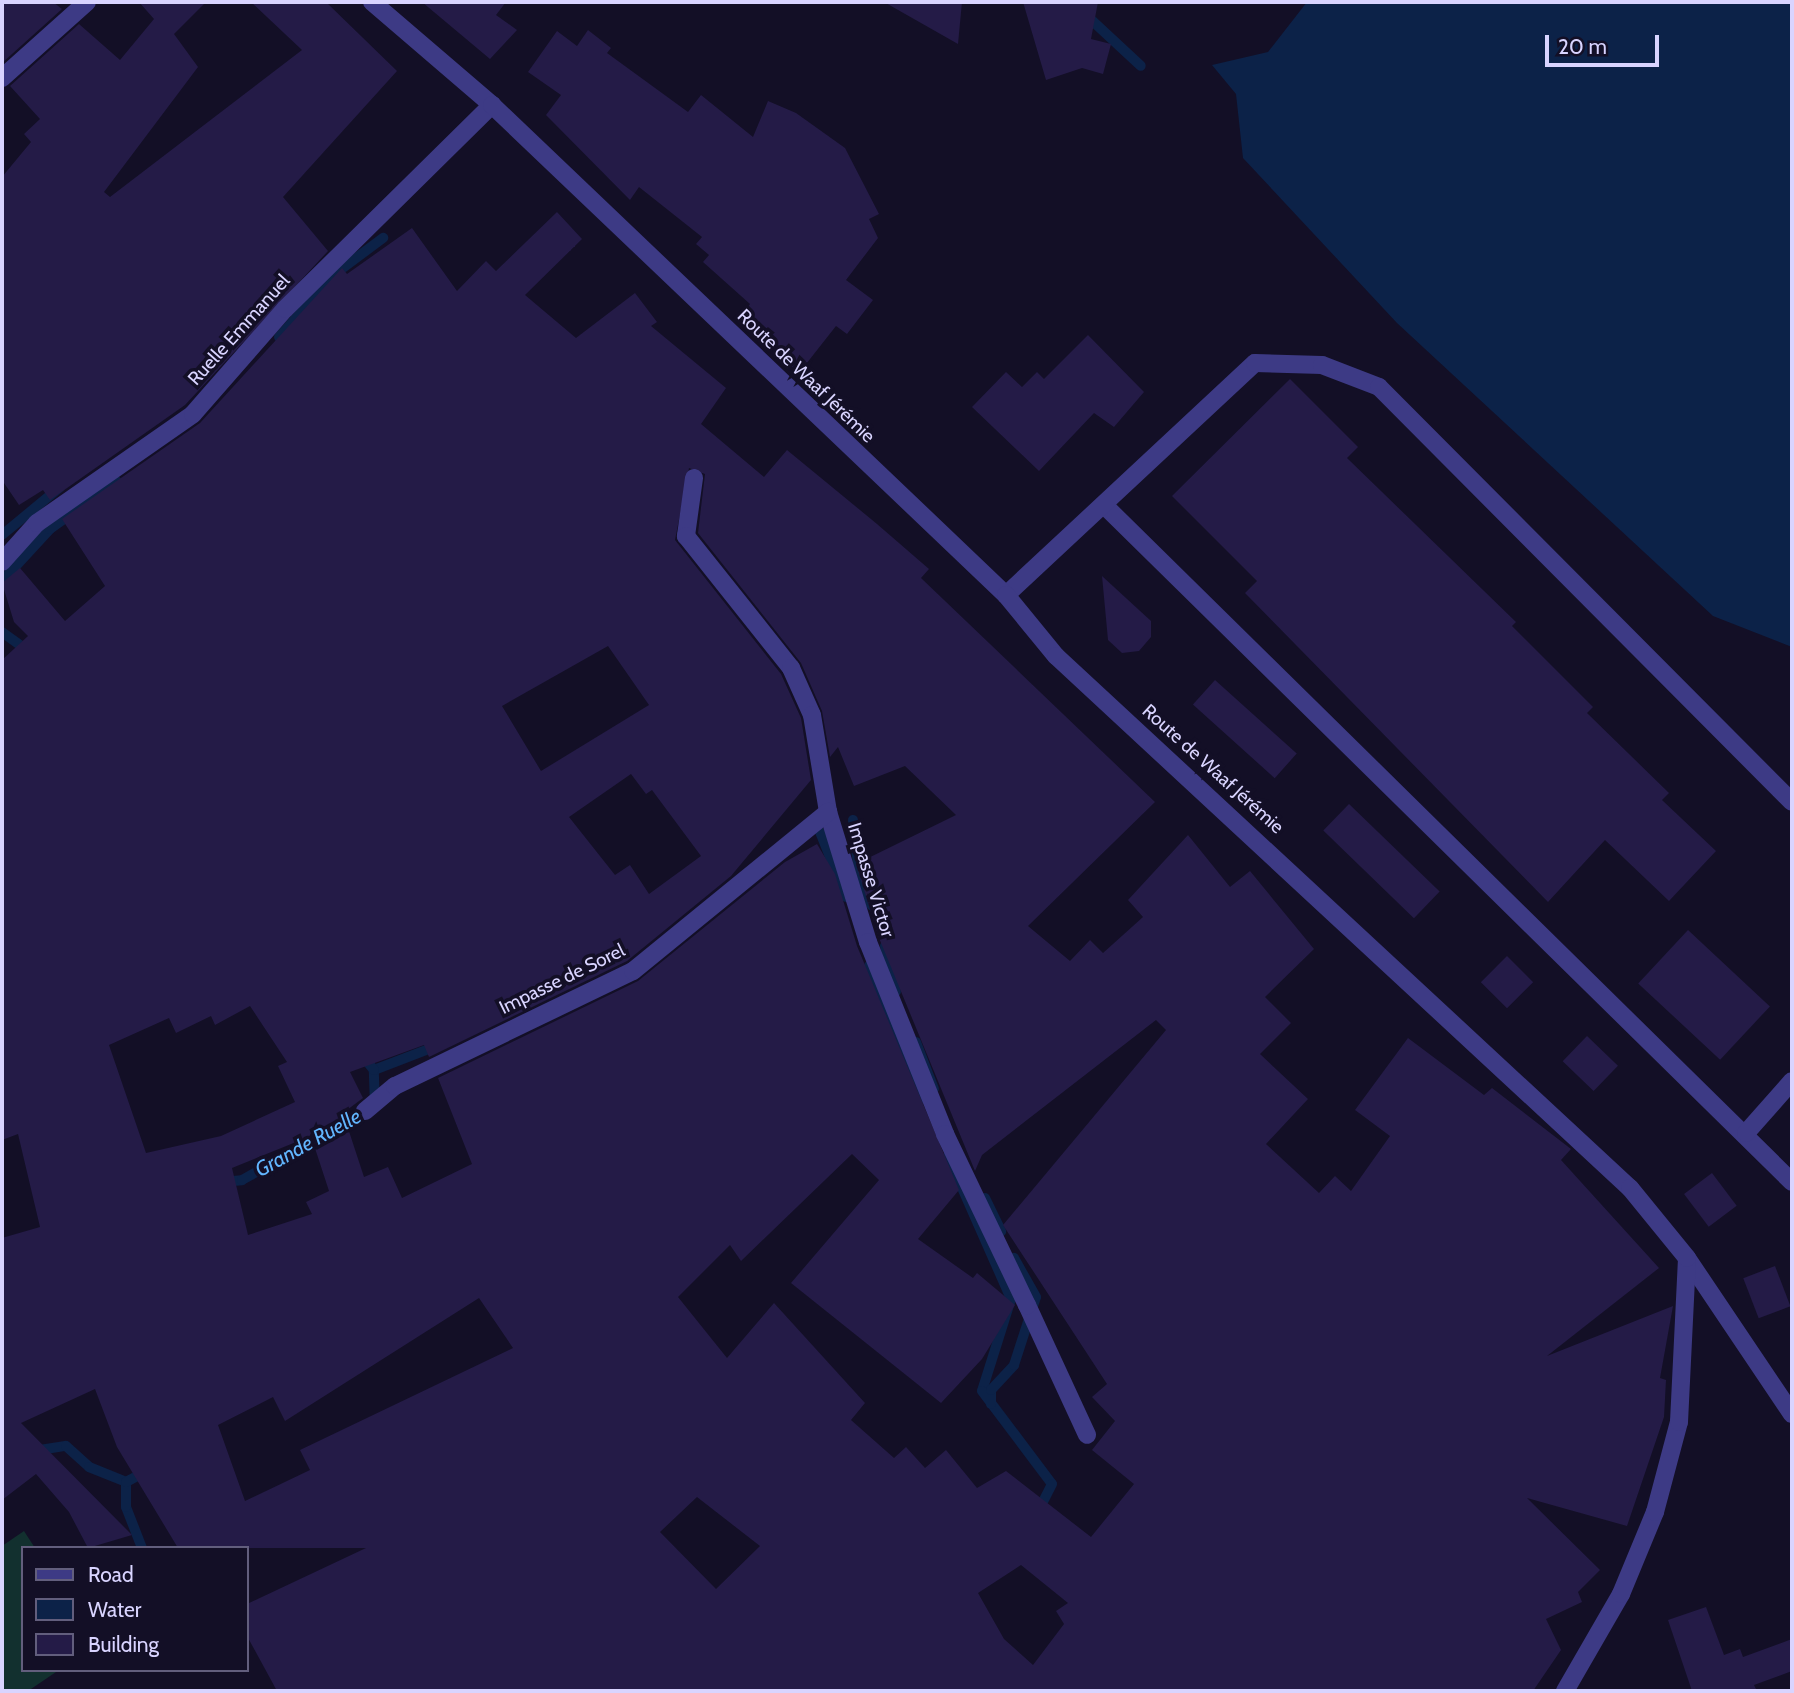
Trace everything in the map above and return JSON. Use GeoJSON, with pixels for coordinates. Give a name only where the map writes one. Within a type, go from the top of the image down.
{"type":"FeatureCollection","features":[{"type":"Feature","properties":{"kind":"street"},"geometry":{"type":"LineString","coordinates":[[2,78],[87,2]]}},
{"type":"Feature","properties":{"kind":"street","name":"Route de Waaf Jérémie"},"geometry":{"type":"LineString","coordinates":[[372,2],[492,105],[1006,595],[1056,656],[1630,1188],[1687,1258],[1792,1414]]}},
{"type":"Feature","properties":{"kind":"street","name":"Ruelle Emmanuel"},"geometry":{"type":"LineString","coordinates":[[2,562],[37,523],[193,414],[285,309],[492,105]]}},
{"type":"Feature","properties":{"kind":"street"},"geometry":{"type":"LineString","coordinates":[[1006,595],[1255,363],[1322,365],[1379,387],[1792,802]]}},
{"type":"Feature","properties":{"kind":"street","name":"Impasse Victor"},"geometry":{"type":"LineString","coordinates":[[694,478],[686,536],[791,668],[812,715],[828,811],[868,942],[917,1069],[1087,1435]]}},
{"type":"Feature","properties":{"kind":"street"},"geometry":{"type":"LineString","coordinates":[[1104,505],[1746,1133],[1792,1182]]}},
{"type":"Feature","properties":{"kind":"street","name":"Impasse de Sorel"},"geometry":{"type":"LineString","coordinates":[[365,1111],[405,1081],[633,971],[828,811]]}},
{"type":"Feature","properties":{"kind":"street"},"geometry":{"type":"LineString","coordinates":[[1746,1133],[1792,1081]]}},
{"type":"Feature","properties":{"kind":"street"},"geometry":{"type":"LineString","coordinates":[[1565,1691],[1621,1594],[1655,1512],[1679,1422],[1687,1258]]}},
{"type":"Feature","properties":{"kind":"green space"},"geometry":{"type":"Polygon","coordinates":[[[24,1531],[34,1546],[21,1546],[21,1672],[56,1672],[28,1691],[2,1691],[2,1546],[24,1531]]]}},
{"type":"Feature","properties":{"kind":"water"},"geometry":{"type":"Polygon","coordinates":[[[1307,2],[1792,2],[1792,647],[1713,616],[1397,323],[1243,158],[1236,94],[1212,65],[1268,52],[1307,2]]]}},
{"type":"Feature","properties":{"kind":"building"},"geometry":{"type":"Polygon","coordinates":[[[2,2],[53,2],[62,9],[2,63],[2,2]]]}},
{"type":"Feature","properties":{"kind":"building"},"geometry":{"type":"Polygon","coordinates":[[[139,2],[206,2],[174,34],[198,67],[104,192],[110,197],[302,50],[251,2],[326,2],[397,71],[283,197],[328,251],[185,405],[50,500],[43,490],[19,505],[2,480],[2,177],[31,142],[24,134],[40,119],[10,86],[79,24],[120,60],[154,19],[139,2]]]}},
{"type":"Feature","properties":{"kind":"building"},"geometry":{"type":"Polygon","coordinates":[[[422,2],[506,2],[496,15],[517,30],[490,59],[422,2]]]}},
{"type":"Feature","properties":{"kind":"building"},"geometry":{"type":"Polygon","coordinates":[[[884,2],[962,2],[958,44],[884,2]]]}},
{"type":"Feature","properties":{"kind":"building"},"geometry":{"type":"Polygon","coordinates":[[[1023,2],[1098,2],[1091,39],[1111,44],[1103,74],[1082,68],[1046,80],[1023,2]]]}},
{"type":"Feature","properties":{"kind":"building"},"geometry":{"type":"Polygon","coordinates":[[[588,30],[611,48],[607,53],[688,112],[701,95],[753,137],[768,101],[796,113],[845,148],[879,214],[869,219],[878,238],[846,280],[873,300],[847,334],[836,326],[799,373],[740,318],[750,304],[703,262],[709,255],[696,244],[702,237],[639,187],[630,200],[546,115],[561,95],[528,72],[557,31],[577,46],[588,30]]]}},
{"type":"Feature","properties":{"kind":"building"},"geometry":{"type":"Polygon","coordinates":[[[557,212],[582,239],[525,295],[576,338],[635,293],[657,322],[651,326],[726,388],[701,424],[764,477],[787,450],[877,524],[929,569],[921,578],[1155,802],[1028,926],[1070,961],[1090,940],[1103,953],[1143,917],[1128,900],[1188,835],[1230,887],[1250,871],[1314,949],[1265,997],[1291,1023],[1260,1054],[1308,1099],[1266,1144],[1319,1193],[1335,1176],[1351,1191],[1390,1136],[1355,1110],[1408,1038],[1484,1095],[1492,1088],[1571,1149],[1561,1160],[1659,1268],[1547,1356],[1673,1306],[1660,1378],[1666,1380],[1664,1417],[1627,1526],[1527,1498],[1600,1570],[1578,1592],[1582,1602],[1546,1619],[1561,1650],[1533,1691],[277,1691],[248,1638],[248,1604],[366,1548],[177,1546],[117,1447],[95,1389],[21,1423],[132,1535],[87,1546],[69,1512],[36,1474],[2,1500],[2,1238],[40,1227],[18,1134],[2,1140],[2,660],[28,636],[14,622],[2,583],[20,568],[65,621],[105,586],[62,519],[200,423],[342,268],[347,274],[412,228],[457,291],[486,261],[496,271],[557,212]],[[689,468],[675,540],[781,674],[801,718],[811,780],[731,876],[627,961],[429,1057],[424,1045],[350,1072],[363,1098],[343,1113],[364,1177],[388,1167],[402,1198],[472,1164],[438,1078],[638,981],[785,862],[817,844],[835,874],[857,946],[959,1190],[918,1239],[973,1278],[977,1273],[1015,1305],[982,1359],[941,1403],[791,1283],[879,1180],[852,1154],[741,1261],[730,1245],[678,1297],[727,1358],[774,1303],[865,1403],[851,1420],[894,1458],[906,1447],[925,1468],[946,1450],[977,1488],[1006,1471],[1091,1537],[1134,1484],[1092,1450],[1115,1421],[1092,1397],[1107,1384],[1003,1225],[1166,1030],[1156,1020],[982,1155],[975,1171],[879,938],[856,864],[956,815],[905,766],[854,786],[838,747],[830,757],[822,711],[801,663],[698,533],[705,474],[689,468]],[[608,646],[502,706],[541,771],[649,705],[608,646]],[[631,774],[569,817],[615,875],[630,865],[649,894],[701,856],[652,790],[646,794],[631,774]],[[250,1006],[215,1025],[211,1016],[176,1033],[169,1018],[109,1045],[146,1153],[221,1136],[295,1102],[278,1066],[287,1062],[250,1006]],[[311,1136],[232,1168],[248,1235],[312,1214],[306,1202],[329,1191],[311,1136]],[[479,1298],[285,1421],[273,1397],[218,1425],[245,1501],[310,1470],[300,1450],[513,1348],[479,1298]],[[697,1497],[660,1532],[716,1589],[760,1546],[697,1497]],[[1021,1565],[978,1593],[1004,1639],[1033,1665],[1064,1624],[1056,1611],[1068,1603],[1021,1565]]]}},
{"type":"Feature","properties":{"kind":"building"},"geometry":{"type":"Polygon","coordinates":[[[1088,335],[1144,392],[1114,427],[1094,413],[1039,471],[972,407],[1006,372],[1022,387],[1037,372],[1044,379],[1088,335]]]}},
{"type":"Feature","properties":{"kind":"building"},"geometry":{"type":"Polygon","coordinates":[[[1290,379],[1358,447],[1347,458],[1516,622],[1512,626],[1593,707],[1587,713],[1669,793],[1662,800],[1716,851],[1669,901],[1605,840],[1548,902],[1245,593],[1257,581],[1172,496],[1290,379]]]}},
{"type":"Feature","properties":{"kind":"building"},"geometry":{"type":"Polygon","coordinates":[[[1102,576],[1151,621],[1151,637],[1139,651],[1122,653],[1108,640],[1102,576]]]}},
{"type":"Feature","properties":{"kind":"building"},"geometry":{"type":"Polygon","coordinates":[[[1215,680],[1297,754],[1275,778],[1193,705],[1215,680]]]}},
{"type":"Feature","properties":{"kind":"building"},"geometry":{"type":"Polygon","coordinates":[[[1349,804],[1440,892],[1414,918],[1323,831],[1349,804]]]}},
{"type":"Feature","properties":{"kind":"building"},"geometry":{"type":"Polygon","coordinates":[[[1688,930],[1770,1006],[1720,1060],[1638,983],[1688,930]]]}},
{"type":"Feature","properties":{"kind":"building"},"geometry":{"type":"Polygon","coordinates":[[[1507,956],[1533,982],[1507,1008],[1481,982],[1507,956]]]}},
{"type":"Feature","properties":{"kind":"building"},"geometry":{"type":"Polygon","coordinates":[[[1587,1036],[1618,1066],[1594,1091],[1563,1061],[1587,1036]]]}},
{"type":"Feature","properties":{"kind":"building"},"geometry":{"type":"Polygon","coordinates":[[[1712,1173],[1737,1206],[1709,1227],[1684,1194],[1712,1173]]]}},
{"type":"Feature","properties":{"kind":"building"},"geometry":{"type":"Polygon","coordinates":[[[1775,1266],[1790,1306],[1759,1318],[1743,1278],[1775,1266]]]}},
{"type":"Feature","properties":{"kind":"building"},"geometry":{"type":"Polygon","coordinates":[[[1706,1607],[1724,1655],[1740,1649],[1743,1657],[1792,1639],[1792,1671],[1754,1685],[1757,1691],[1692,1691],[1668,1620],[1706,1607]]]}},
{"type":"Feature","properties":{"kind":"waterway"},"geometry":{"type":"LineString","coordinates":[[1085,14],[1141,66]]}},
{"type":"Feature","properties":{"kind":"waterway"},"geometry":{"type":"LineString","coordinates":[[279,337],[336,273],[383,238]]}},
{"type":"Feature","properties":{"kind":"waterway"},"geometry":{"type":"LineString","coordinates":[[2,581],[50,529],[117,481]]}},
{"type":"Feature","properties":{"kind":"waterway"},"geometry":{"type":"LineString","coordinates":[[2,535],[59,488]]}},
{"type":"Feature","properties":{"kind":"waterway","name":"Grande Ruelle"},"geometry":{"type":"LineString","coordinates":[[2,632],[31,653]]}},
{"type":"Feature","properties":{"kind":"waterway"},"geometry":{"type":"LineString","coordinates":[[853,820],[860,884],[871,905]]}},
{"type":"Feature","properties":{"kind":"waterway"},"geometry":{"type":"LineString","coordinates":[[820,832],[846,897]]}},
{"type":"Feature","properties":{"kind":"waterway"},"geometry":{"type":"LineString","coordinates":[[885,946],[896,992]]}},
{"type":"Feature","properties":{"kind":"waterway"},"geometry":{"type":"LineString","coordinates":[[869,966],[920,1098]]}},
{"type":"Feature","properties":{"kind":"waterway"},"geometry":{"type":"LineString","coordinates":[[916,1042],[934,1089]]}},
{"type":"Feature","properties":{"kind":"waterway"},"geometry":{"type":"LineString","coordinates":[[374,1070],[429,1049]]}},
{"type":"Feature","properties":{"kind":"waterway","name":"Grande Ruelle"},"geometry":{"type":"LineString","coordinates":[[221,1182],[242,1180],[375,1106],[374,1070],[362,1055]]}},
{"type":"Feature","properties":{"kind":"waterway"},"geometry":{"type":"LineString","coordinates":[[948,1156],[1011,1299],[982,1391],[1052,1484],[1037,1513]]}},
{"type":"Feature","properties":{"kind":"waterway"},"geometry":{"type":"LineString","coordinates":[[985,1198],[1001,1231]]}},
{"type":"Feature","properties":{"kind":"waterway"},"geometry":{"type":"LineString","coordinates":[[991,1404],[991,1390],[1014,1365],[1036,1297],[1014,1258]]}},
{"type":"Feature","properties":{"kind":"waterway"},"geometry":{"type":"LineString","coordinates":[[33,1451],[66,1446],[89,1467],[126,1482]]}},
{"type":"Feature","properties":{"kind":"waterway","name":"Grande Ruelle"},"geometry":{"type":"LineString","coordinates":[[141,1546],[126,1507],[126,1482],[147,1471]]}}]}
